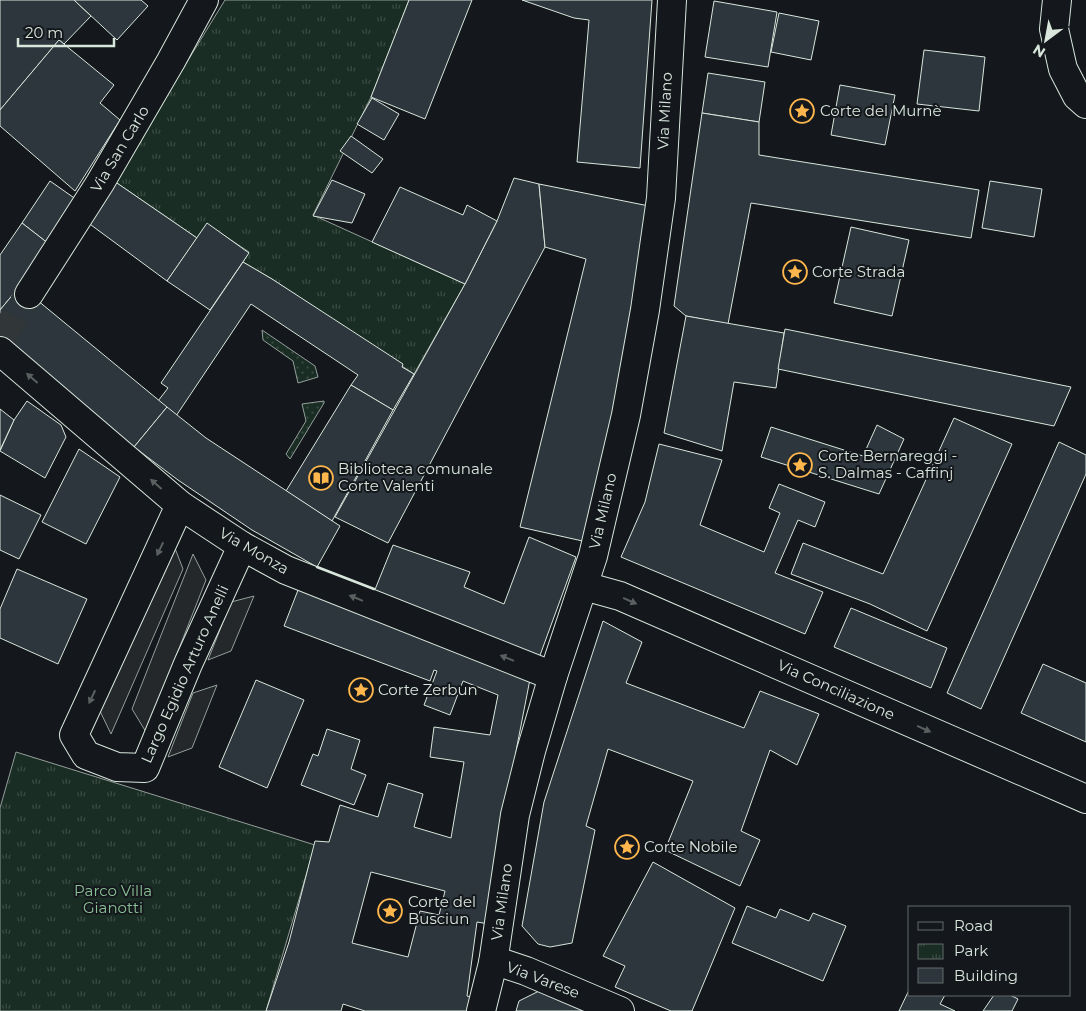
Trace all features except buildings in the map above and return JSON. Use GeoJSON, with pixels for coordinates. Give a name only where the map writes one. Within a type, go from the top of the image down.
{"type":"FeatureCollection","features":[{"type":"Feature","properties":{"kind":"street","name":"Via San Carlo"},"geometry":{"type":"LineString","coordinates":[[29,294],[100,183],[171,62],[204,0]]}},
{"type":"Feature","properties":{"kind":"street","name":"Via Milano"},"geometry":{"type":"LineString","coordinates":[[481,1011],[493,963],[515,815],[553,676],[584,586],[626,415],[645,310],[661,198],[672,0]]}},
{"type":"Feature","properties":{"kind":"street"},"geometry":{"type":"LineString","coordinates":[[1057,0],[1054,29],[1062,70],[1076,96],[1086,104]]}},
{"type":"Feature","properties":{"kind":"street","name":"Via Monza"},"geometry":{"type":"LineString","coordinates":[[0,351],[180,505],[242,546],[286,570],[553,676]]}},
{"type":"Feature","properties":{"kind":"street","name":"Largo Egidio Arturo Anelli"},"geometry":{"type":"LineString","coordinates":[[180,505],[74,735],[86,755],[117,767],[145,768],[188,664],[242,546]]}},
{"type":"Feature","properties":{"kind":"street","name":"Via Conciliazione"},"geometry":{"type":"LineString","coordinates":[[584,586],[620,596],[1086,799]]}},
{"type":"Feature","properties":{"kind":"street","name":"Via Varese"},"geometry":{"type":"LineString","coordinates":[[493,963],[504,964],[526,971],[620,1011]]}},
{"type":"Feature","properties":{"kind":"green space"},"geometry":{"type":"Polygon","coordinates":[[[225,0],[409,0],[371,97],[313,215],[465,284],[414,374],[272,279],[243,262],[249,252],[207,224],[197,238],[114,181],[225,0]]]}},
{"type":"Feature","properties":{"kind":"green space"},"geometry":{"type":"Polygon","coordinates":[[[262,330],[315,366],[318,377],[298,383],[293,361],[263,340],[262,330]]]}},
{"type":"Feature","properties":{"kind":"green space"},"geometry":{"type":"Polygon","coordinates":[[[324,401],[290,459],[286,454],[306,421],[302,404],[324,401]]]}},
{"type":"Feature","properties":{"kind":"green space","name":"Parco Villa Gianotti"},"geometry":{"type":"Polygon","coordinates":[[[16,752],[315,845],[266,1011],[0,1011],[0,808],[16,752]]]}},
{"type":"Feature","properties":{"kind":"shaded area"},"geometry":{"type":"Polygon","coordinates":[[[173,543],[183,569],[111,734],[99,709],[173,543]]]}},
{"type":"Feature","properties":{"kind":"shaded area"},"geometry":{"type":"Polygon","coordinates":[[[193,554],[206,580],[146,732],[132,709],[193,554]]]}},
{"type":"Feature","properties":{"kind":"shaded area"},"geometry":{"type":"Polygon","coordinates":[[[254,596],[231,651],[208,660],[231,602],[254,596]]]}},
{"type":"Feature","properties":{"kind":"shaded area"},"geometry":{"type":"Polygon","coordinates":[[[217,685],[192,748],[168,757],[193,693],[217,685]]]}},
{"type":"Feature","properties":{"kind":"tunnel"},"geometry":{"type":"LineString","coordinates":[[0,340],[29,294]]}},
{"type":"Feature","properties":{"kind":"wall"},"geometry":{"type":"LineString","coordinates":[[317,567],[374,589]]}},
{"type":"Feature","properties":{"kind":"place","name":"Corte del Murnè"},"geometry":{"type":"Point","coordinates":[802,111]}},
{"type":"Feature","properties":{"kind":"place","name":"Corte Strada"},"geometry":{"type":"Point","coordinates":[795,272]}},
{"type":"Feature","properties":{"kind":"place","name":"Corte Bernareggi - S. Dalmas - Caffinj"},"geometry":{"type":"Point","coordinates":[800,465]}},
{"type":"Feature","properties":{"kind":"place","name":"Biblioteca comunale Corte Valenti"},"geometry":{"type":"Point","coordinates":[321,478]}},
{"type":"Feature","properties":{"kind":"place","name":"Corte Zerbun"},"geometry":{"type":"Point","coordinates":[361,690]}},
{"type":"Feature","properties":{"kind":"place","name":"Corte Nobile"},"geometry":{"type":"Point","coordinates":[627,847]}},
{"type":"Feature","properties":{"kind":"place","name":"Corte del Busciun"},"geometry":{"type":"Point","coordinates":[390,911]}}]}
